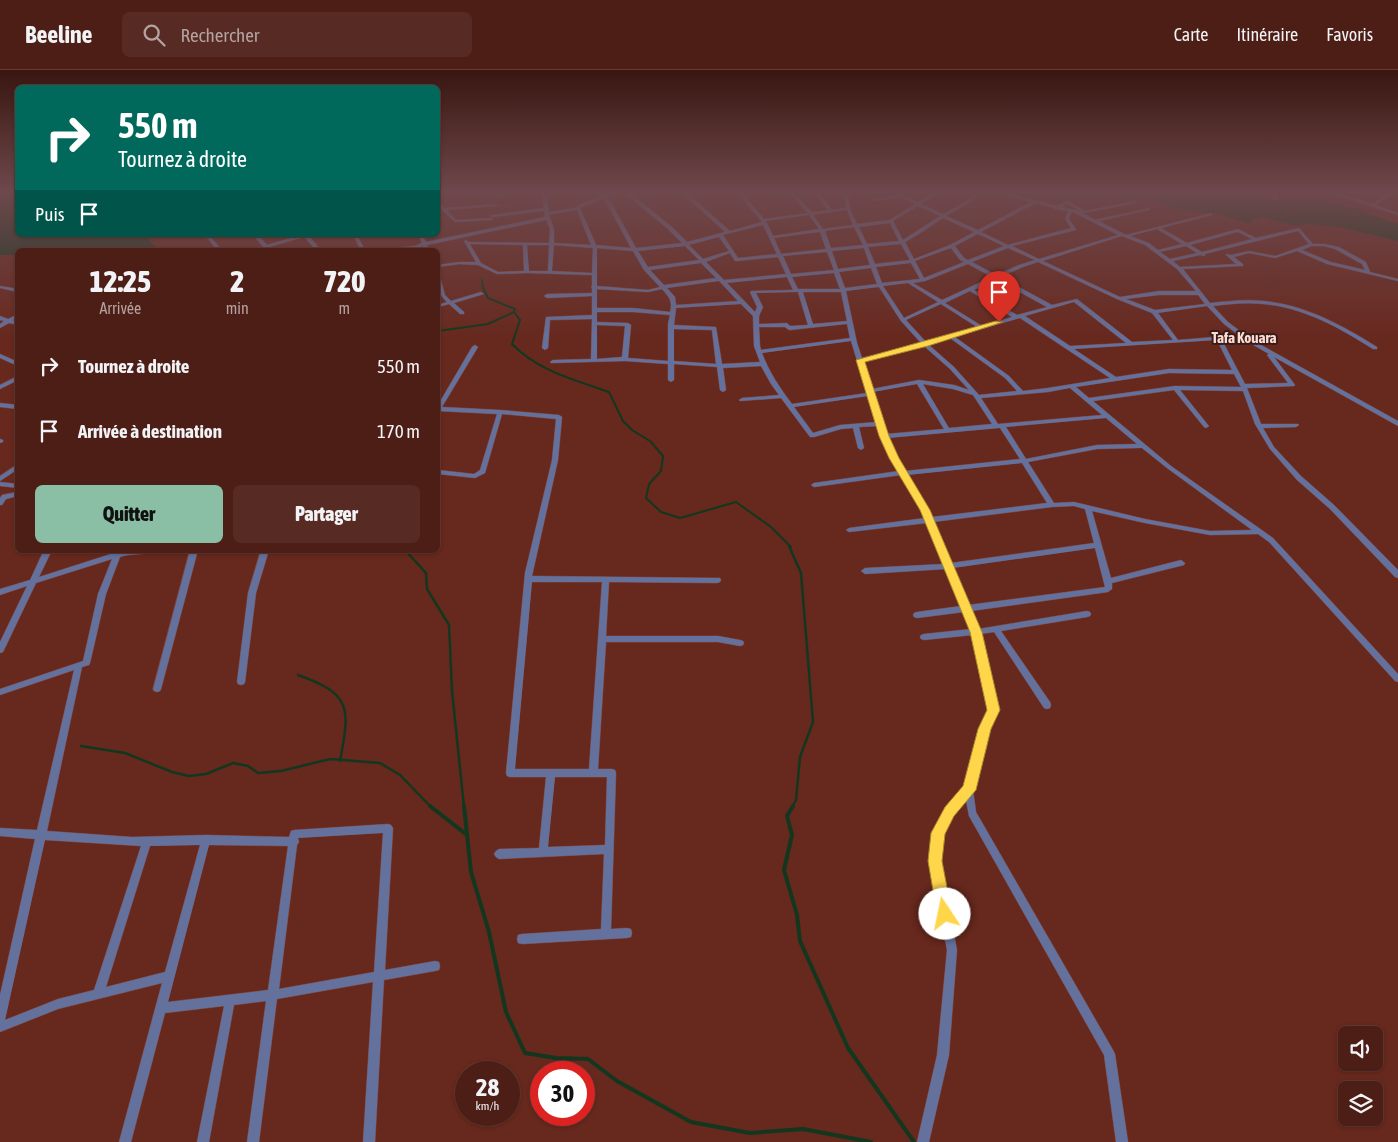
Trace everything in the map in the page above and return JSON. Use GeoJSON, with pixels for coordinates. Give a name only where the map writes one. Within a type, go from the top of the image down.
{"type":"FeatureCollection","features":[{"type":"Feature","properties":{"kind":"street"},"geometry":{"type":"LineString","coordinates":[[267,248],[288,241]]}},
{"type":"Feature","properties":{"kind":"street"},"geometry":{"type":"LineString","coordinates":[[423,241],[426,248]]}},
{"type":"Feature","properties":{"kind":"street"},"geometry":{"type":"LineString","coordinates":[[405,248],[439,241]]}},
{"type":"Feature","properties":{"kind":"street"},"geometry":{"type":"LineString","coordinates":[[591,241],[594,248],[594,360]]}},
{"type":"Feature","properties":{"kind":"street"},"geometry":{"type":"LineString","coordinates":[[630,241],[646,269],[672,297],[674,307],[671,314],[672,380]]}},
{"type":"Feature","properties":{"kind":"street"},"geometry":{"type":"LineString","coordinates":[[683,241],[756,316]]}},
{"type":"Feature","properties":{"kind":"street"},"geometry":{"type":"LineString","coordinates":[[479,264],[468,243],[525,243],[633,249],[686,244],[696,241]]}},
{"type":"Feature","properties":{"kind":"street"},"geometry":{"type":"LineString","coordinates":[[724,241],[737,260],[902,242],[923,280]]}},
{"type":"Feature","properties":{"kind":"street"},"geometry":{"type":"LineString","coordinates":[[773,241],[787,275],[798,290],[811,325]]}},
{"type":"Feature","properties":{"kind":"street"},"geometry":{"type":"LineString","coordinates":[[825,241],[843,290],[853,339],[884,436],[925,510],[976,632],[994,710],[984,729],[969,790],[972,813],[1109,1054],[1122,1142]]}},
{"type":"Feature","properties":{"kind":"street"},"geometry":{"type":"LineString","coordinates":[[863,241],[880,286],[903,320],[977,395],[1024,461],[1052,505]]}},
{"type":"Feature","properties":{"kind":"street"},"geometry":{"type":"LineString","coordinates":[[593,287],[648,291],[664,287],[721,280],[836,271],[912,261],[960,241]]}},
{"type":"Feature","properties":{"kind":"street"},"geometry":{"type":"LineString","coordinates":[[998,241],[1119,298],[1154,312],[1208,305],[1258,302],[1278,305],[1331,322],[1374,348]]}},
{"type":"Feature","properties":{"kind":"street"},"geometry":{"type":"LineString","coordinates":[[880,424],[840,427],[812,436],[763,364],[757,346],[756,316],[760,307],[753,292],[843,290],[923,280],[1008,246],[1027,241]]}},
{"type":"Feature","properties":{"kind":"street"},"geometry":{"type":"LineString","coordinates":[[903,320],[1021,266],[1104,241]]}},
{"type":"Feature","properties":{"kind":"street"},"geometry":{"type":"LineString","coordinates":[[1141,241],[1158,251],[1179,268],[1208,305],[1244,336],[1270,354],[1398,424]]}},
{"type":"Feature","properties":{"kind":"street"},"geometry":{"type":"LineString","coordinates":[[1179,241],[1203,254]]}},
{"type":"Feature","properties":{"kind":"street"},"geometry":{"type":"LineString","coordinates":[[1158,251],[1200,241]]}},
{"type":"Feature","properties":{"kind":"street"},"geometry":{"type":"LineString","coordinates":[[1170,260],[1220,250],[1245,241]]}},
{"type":"Feature","properties":{"kind":"street"},"geometry":{"type":"LineString","coordinates":[[1309,241],[1312,245]]}},
{"type":"Feature","properties":{"kind":"street"},"geometry":{"type":"LineString","coordinates":[[525,243],[527,272]]}},
{"type":"Feature","properties":{"kind":"street"},"geometry":{"type":"LineString","coordinates":[[550,272],[552,244]]}},
{"type":"Feature","properties":{"kind":"street"},"geometry":{"type":"LineString","coordinates":[[1230,257],[1249,252],[1275,257],[1312,245],[1324,245],[1337,248],[1364,263],[1368,273]]}},
{"type":"Feature","properties":{"kind":"street"},"geometry":{"type":"LineString","coordinates":[[952,246],[962,259],[1052,307]]}},
{"type":"Feature","properties":{"kind":"street"},"geometry":{"type":"LineString","coordinates":[[1179,268],[1241,265],[1220,250]]}},
{"type":"Feature","properties":{"kind":"street"},"geometry":{"type":"LineString","coordinates":[[1298,250],[1319,260],[1398,280]]}},
{"type":"Feature","properties":{"kind":"street"},"geometry":{"type":"LineString","coordinates":[[646,269],[703,261],[730,252]]}},
{"type":"Feature","properties":{"kind":"street"},"geometry":{"type":"LineString","coordinates":[[440,266],[459,263],[479,264],[497,273],[550,272],[593,274]]}},
{"type":"Feature","properties":{"kind":"street"},"geometry":{"type":"LineString","coordinates":[[909,282],[982,328]]}},
{"type":"Feature","properties":{"kind":"street"},"geometry":{"type":"LineString","coordinates":[[440,285],[443,296],[452,302],[462,313]]}},
{"type":"Feature","properties":{"kind":"street"},"geometry":{"type":"LineString","coordinates":[[0,287],[15,290]]}},
{"type":"Feature","properties":{"kind":"street"},"geometry":{"type":"LineString","coordinates":[[969,289],[1070,348],[1115,379]]}},
{"type":"Feature","properties":{"kind":"street"},"geometry":{"type":"LineString","coordinates":[[1119,298],[1159,292],[1200,293]]}},
{"type":"Feature","properties":{"kind":"street"},"geometry":{"type":"LineString","coordinates":[[440,305],[481,294]]}},
{"type":"Feature","properties":{"kind":"street"},"geometry":{"type":"LineString","coordinates":[[547,296],[593,294]]}},
{"type":"Feature","properties":{"kind":"street"},"geometry":{"type":"LineString","coordinates":[[860,360],[951,337],[1074,300],[1130,344]]}},
{"type":"Feature","properties":{"kind":"street"},"geometry":{"type":"LineString","coordinates":[[674,307],[742,302]]}},
{"type":"Feature","properties":{"kind":"street"},"geometry":{"type":"LineString","coordinates":[[595,310],[633,310],[671,314]]}},
{"type":"Feature","properties":{"kind":"street"},"geometry":{"type":"LineString","coordinates":[[1154,312],[1176,340]]}},
{"type":"Feature","properties":{"kind":"street"},"geometry":{"type":"LineString","coordinates":[[0,326],[15,317]]}},
{"type":"Feature","properties":{"kind":"street"},"geometry":{"type":"LineString","coordinates":[[0,318],[15,323]]}},
{"type":"Feature","properties":{"kind":"street"},"geometry":{"type":"LineString","coordinates":[[545,348],[548,318],[594,320],[628,325],[625,360]]}},
{"type":"Feature","properties":{"kind":"street"},"geometry":{"type":"LineString","coordinates":[[756,326],[787,325],[789,328],[850,322]]}},
{"type":"Feature","properties":{"kind":"street"},"geometry":{"type":"LineString","coordinates":[[671,327],[714,328],[723,390]]}},
{"type":"Feature","properties":{"kind":"street"},"geometry":{"type":"LineString","coordinates":[[1070,348],[1244,336]]}},
{"type":"Feature","properties":{"kind":"street"},"geometry":{"type":"LineString","coordinates":[[951,337],[1007,377],[1021,392]]}},
{"type":"Feature","properties":{"kind":"street"},"geometry":{"type":"LineString","coordinates":[[1218,337],[1244,387],[1259,426],[1272,448],[1299,478],[1332,507],[1398,575]]}},
{"type":"Feature","properties":{"kind":"street"},"geometry":{"type":"LineString","coordinates":[[759,352],[853,339]]}},
{"type":"Feature","properties":{"kind":"street"},"geometry":{"type":"LineString","coordinates":[[440,406],[475,347]]}},
{"type":"Feature","properties":{"kind":"street"},"geometry":{"type":"LineString","coordinates":[[1088,400],[1176,388],[1292,385],[1270,354]]}},
{"type":"Feature","properties":{"kind":"street"},"geometry":{"type":"LineString","coordinates":[[0,356],[15,363]]}},
{"type":"Feature","properties":{"kind":"street"},"geometry":{"type":"LineString","coordinates":[[553,362],[625,360],[720,366],[763,364]]}},
{"type":"Feature","properties":{"kind":"street"},"geometry":{"type":"LineString","coordinates":[[790,406],[919,382],[954,387],[977,395],[1047,391],[1169,371],[1236,372]]}},
{"type":"Feature","properties":{"kind":"street"},"geometry":{"type":"LineString","coordinates":[[0,387],[15,380]]}},
{"type":"Feature","properties":{"kind":"street"},"geometry":{"type":"LineString","coordinates":[[919,382],[948,431]]}},
{"type":"Feature","properties":{"kind":"street"},"geometry":{"type":"LineString","coordinates":[[1072,386],[1169,467],[1274,544],[1398,679]]}},
{"type":"Feature","properties":{"kind":"street"},"geometry":{"type":"LineString","coordinates":[[1176,388],[1206,426]]}},
{"type":"Feature","properties":{"kind":"street"},"geometry":{"type":"LineString","coordinates":[[742,400],[783,396]]}},
{"type":"Feature","properties":{"kind":"street"},"geometry":{"type":"LineString","coordinates":[[0,405],[15,406]]}},
{"type":"Feature","properties":{"kind":"street"},"geometry":{"type":"LineString","coordinates":[[440,409],[559,417],[556,460],[529,579],[510,773],[612,773],[606,934]]}},
{"type":"Feature","properties":{"kind":"street"},"geometry":{"type":"LineString","coordinates":[[440,472],[474,476],[483,471],[500,412]]}},
{"type":"Feature","properties":{"kind":"street"},"geometry":{"type":"LineString","coordinates":[[884,436],[1107,416]]}},
{"type":"Feature","properties":{"kind":"street"},"geometry":{"type":"LineString","coordinates":[[1259,426],[1296,424]]}},
{"type":"Feature","properties":{"kind":"street"},"geometry":{"type":"LineString","coordinates":[[856,426],[861,448]]}},
{"type":"Feature","properties":{"kind":"street"},"geometry":{"type":"LineString","coordinates":[[814,485],[903,473],[1024,461],[1097,447],[1145,446]]}},
{"type":"Feature","properties":{"kind":"street"},"geometry":{"type":"LineString","coordinates":[[0,479],[15,468]]}},
{"type":"Feature","properties":{"kind":"street"},"geometry":{"type":"LineString","coordinates":[[0,484],[15,486]]}},
{"type":"Feature","properties":{"kind":"street"},"geometry":{"type":"LineString","coordinates":[[0,503],[4,497],[15,495]]}},
{"type":"Feature","properties":{"kind":"street"},"geometry":{"type":"LineString","coordinates":[[849,530],[1052,505],[1074,504],[1210,533],[1259,532]]}},
{"type":"Feature","properties":{"kind":"street"},"geometry":{"type":"LineString","coordinates":[[917,615],[1105,590],[1109,587],[1108,581],[1088,508]]}},
{"type":"Feature","properties":{"kind":"street"},"geometry":{"type":"LineString","coordinates":[[865,571],[948,566],[1097,545]]}},
{"type":"Feature","properties":{"kind":"street"},"geometry":{"type":"LineString","coordinates":[[0,650],[47,553]]}},
{"type":"Feature","properties":{"kind":"street"},"geometry":{"type":"LineString","coordinates":[[0,592],[33,583],[115,553]]}},
{"type":"Feature","properties":{"kind":"street"},"geometry":{"type":"LineString","coordinates":[[0,692],[86,663],[102,594],[118,553]]}},
{"type":"Feature","properties":{"kind":"street"},"geometry":{"type":"LineString","coordinates":[[156,689],[193,553]]}},
{"type":"Feature","properties":{"kind":"street"},"geometry":{"type":"LineString","coordinates":[[241,682],[252,593],[264,553]]}},
{"type":"Feature","properties":{"kind":"street"},"geometry":{"type":"LineString","coordinates":[[1108,581],[1181,563]]}},
{"type":"Feature","properties":{"kind":"street"},"geometry":{"type":"LineString","coordinates":[[529,579],[717,580]]}},
{"type":"Feature","properties":{"kind":"street"},"geometry":{"type":"LineString","coordinates":[[593,773],[606,579]]}},
{"type":"Feature","properties":{"kind":"street"},"geometry":{"type":"LineString","coordinates":[[924,637],[976,632],[1087,614]]}},
{"type":"Feature","properties":{"kind":"street"},"geometry":{"type":"LineString","coordinates":[[996,629],[1047,705]]}},
{"type":"Feature","properties":{"kind":"street"},"geometry":{"type":"LineString","coordinates":[[602,639],[718,638],[740,643]]}},
{"type":"Feature","properties":{"kind":"street"},"geometry":{"type":"LineString","coordinates":[[0,1019],[39,836],[79,665]]}},
{"type":"Feature","properties":{"kind":"street"},"geometry":{"type":"LineString","coordinates":[[542,852],[550,773]]}},
{"type":"Feature","properties":{"kind":"street"},"geometry":{"type":"LineString","coordinates":[[923,1142],[943,1055],[952,950],[935,861],[938,833],[950,812],[969,790]]}},
{"type":"Feature","properties":{"kind":"street"},"geometry":{"type":"LineString","coordinates":[[253,1142],[294,834],[388,828],[369,1142]]}},
{"type":"Feature","properties":{"kind":"street"},"geometry":{"type":"LineString","coordinates":[[0,832],[39,836],[147,841],[294,842]]}},
{"type":"Feature","properties":{"kind":"street"},"geometry":{"type":"LineString","coordinates":[[125,1142],[206,840]]}},
{"type":"Feature","properties":{"kind":"street"},"geometry":{"type":"LineString","coordinates":[[98,994],[147,841]]}},
{"type":"Feature","properties":{"kind":"street"},"geometry":{"type":"LineString","coordinates":[[499,854],[609,849]]}},
{"type":"Feature","properties":{"kind":"street"},"geometry":{"type":"LineString","coordinates":[[522,939],[627,933]]}},
{"type":"Feature","properties":{"kind":"street"},"geometry":{"type":"LineString","coordinates":[[161,1008],[272,995],[434,966]]}},
{"type":"Feature","properties":{"kind":"street"},"geometry":{"type":"LineString","coordinates":[[0,1027],[58,1004],[169,976]]}},
{"type":"Feature","properties":{"kind":"street"},"geometry":{"type":"LineString","coordinates":[[203,1142],[230,1000]]}},
{"type":"Feature","properties":{"kind":"shaded area"},"geometry":{"type":"Polygon","coordinates":[[[0,241],[150,241],[157,248],[15,248],[15,255],[0,255],[0,241]]]}},
{"type":"Feature","properties":{"kind":"waterway"},"geometry":{"type":"LineString","coordinates":[[482,280],[483,288],[488,298],[515,309],[514,312]]}},
{"type":"Feature","properties":{"kind":"waterway"},"geometry":{"type":"LineString","coordinates":[[440,331],[488,324],[514,312]]}},
{"type":"Feature","properties":{"kind":"waterway"},"geometry":{"type":"LineString","coordinates":[[514,312],[520,320],[512,344],[533,361],[557,374],[609,392],[623,421],[632,430],[650,441],[663,456],[661,471],[649,484],[646,498],[661,512],[680,518],[736,502],[771,527],[791,547]]}},
{"type":"Feature","properties":{"kind":"waterway"},"geometry":{"type":"LineString","coordinates":[[789,546],[801,573],[813,722],[800,757],[796,800],[792,807]]}},
{"type":"Feature","properties":{"kind":"waterway"},"geometry":{"type":"LineString","coordinates":[[408,553],[426,573],[427,589],[449,625],[452,691],[464,807]]}},
{"type":"Feature","properties":{"kind":"waterway"},"geometry":{"type":"LineString","coordinates":[[298,675],[329,689],[338,697],[343,705],[345,728],[340,760]]}},
{"type":"Feature","properties":{"kind":"waterway"},"geometry":{"type":"LineString","coordinates":[[81,746],[125,753],[172,772],[189,776],[206,774],[233,763],[248,766],[258,773],[281,771],[330,759],[340,760]]}},
{"type":"Feature","properties":{"kind":"waterway"},"geometry":{"type":"LineString","coordinates":[[340,760],[380,763],[400,775],[430,806]]}},
{"type":"Feature","properties":{"kind":"waterway"},"geometry":{"type":"LineString","coordinates":[[430,806],[467,835]]}},
{"type":"Feature","properties":{"kind":"waterway"},"geometry":{"type":"LineString","coordinates":[[464,806],[471,872],[489,932],[506,1012],[525,1053],[556,1058],[588,1059],[617,1081],[691,1122],[750,1133],[803,1129],[871,1142]]}},
{"type":"Feature","properties":{"kind":"waterway"},"geometry":{"type":"LineString","coordinates":[[793,806],[787,816],[792,835],[784,870],[797,915],[800,941],[848,1048],[914,1142]]}},
{"type":"Feature","properties":{"kind":"district","name":"Tafa Kouara"},"geometry":{"type":"Point","coordinates":[1244,337]}},
{"type":"Feature","properties":{"kind":"route"},"geometry":{"type":"LineString","coordinates":[[945,914],[935,861],[938,833],[950,812],[969,790],[984,729],[994,710],[976,632],[925,510],[894,458],[884,436],[860,360],[925,344],[999,322]]}}]}
